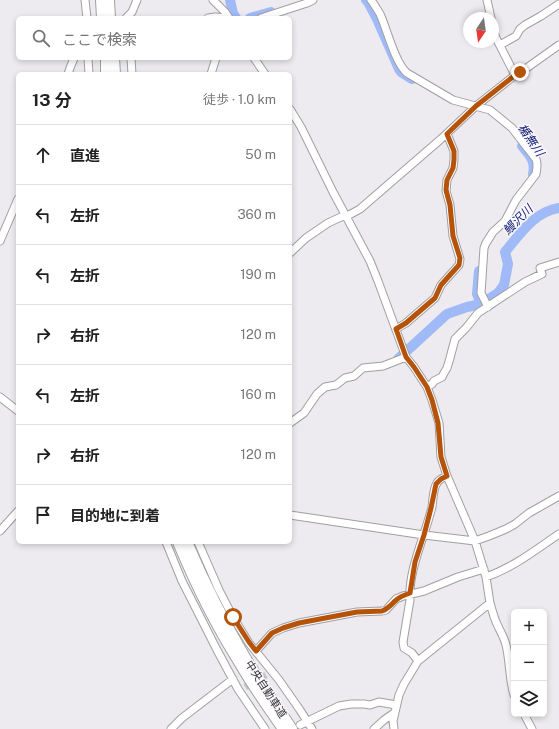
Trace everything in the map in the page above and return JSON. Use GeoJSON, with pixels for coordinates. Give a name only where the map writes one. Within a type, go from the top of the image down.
{"type":"FeatureCollection","features":[{"type":"Feature","properties":{"kind":"highway"},"geometry":{"type":"LineString","coordinates":[[101,0],[102,16]]}},
{"type":"Feature","properties":{"kind":"highway"},"geometry":{"type":"LineString","coordinates":[[108,0],[110,16]]}},
{"type":"Feature","properties":{"kind":"highway"},"geometry":{"type":"LineString","coordinates":[[106,60],[106,72]]}},
{"type":"Feature","properties":{"kind":"highway"},"geometry":{"type":"LineString","coordinates":[[114,60],[115,72]]}},
{"type":"Feature","properties":{"kind":"highway","name":"中央自動車道"},"geometry":{"type":"LineString","coordinates":[[179,544],[204,599],[223,635],[239,663],[283,729]]}},
{"type":"Feature","properties":{"kind":"highway","name":"中央自動車道"},"geometry":{"type":"LineString","coordinates":[[188,544],[211,595],[230,631],[246,658],[296,727]]}},
{"type":"Feature","properties":{"kind":"street"},"geometry":{"type":"LineString","coordinates":[[85,0],[87,16]]}},
{"type":"Feature","properties":{"kind":"street"},"geometry":{"type":"LineString","coordinates":[[129,16],[136,4],[136,0]]}},
{"type":"Feature","properties":{"kind":"street"},"geometry":{"type":"LineString","coordinates":[[212,0],[228,16]]}},
{"type":"Feature","properties":{"kind":"street"},"geometry":{"type":"LineString","coordinates":[[268,16],[307,4],[313,0]]}},
{"type":"Feature","properties":{"kind":"street"},"geometry":{"type":"LineString","coordinates":[[371,0],[379,13],[403,70],[453,100],[490,110],[512,128],[536,159],[536,174],[516,200],[505,221],[494,232],[484,248],[481,293],[485,308]]}},
{"type":"Feature","properties":{"kind":"street"},"geometry":{"type":"LineString","coordinates":[[487,0],[490,12]]}},
{"type":"Feature","properties":{"kind":"street"},"geometry":{"type":"LineString","coordinates":[[514,76],[514,73],[500,46],[516,36],[520,29],[525,25],[559,5],[558,0]]}},
{"type":"Feature","properties":{"kind":"street"},"geometry":{"type":"LineString","coordinates":[[292,251],[306,238],[328,223],[346,216],[360,208],[447,134],[476,106],[514,76],[559,45]]}},
{"type":"Feature","properties":{"kind":"street"},"geometry":{"type":"LineString","coordinates":[[69,72],[73,60]]}},
{"type":"Feature","properties":{"kind":"street"},"geometry":{"type":"LineString","coordinates":[[88,60],[89,72]]}},
{"type":"Feature","properties":{"kind":"street"},"geometry":{"type":"LineString","coordinates":[[131,60],[132,72]]}},
{"type":"Feature","properties":{"kind":"street"},"geometry":{"type":"LineString","coordinates":[[211,72],[215,60]]}},
{"type":"Feature","properties":{"kind":"street"},"geometry":{"type":"LineString","coordinates":[[255,60],[264,72]]}},
{"type":"Feature","properties":{"kind":"street"},"geometry":{"type":"LineString","coordinates":[[292,113],[301,126],[333,192],[370,261],[406,357],[427,387],[438,423],[441,457],[447,476],[475,541],[484,569],[490,603],[497,624],[502,632],[509,658],[511,681]]}},
{"type":"Feature","properties":{"kind":"street"},"geometry":{"type":"LineString","coordinates":[[396,329],[406,323],[435,298],[441,285],[460,262],[453,236],[450,205],[446,190],[447,180],[453,168],[454,160],[454,151],[447,134]]}},
{"type":"Feature","properties":{"kind":"street"},"geometry":{"type":"LineString","coordinates":[[0,240],[16,205]]}},
{"type":"Feature","properties":{"kind":"street"},"geometry":{"type":"LineString","coordinates":[[427,387],[442,377],[447,368],[455,339],[478,313],[525,282],[542,274],[541,270],[559,262]]}},
{"type":"Feature","properties":{"kind":"street"},"geometry":{"type":"LineString","coordinates":[[292,422],[304,413],[317,394],[325,387],[336,384],[345,378],[354,376],[362,368],[383,366],[406,357]]}},
{"type":"Feature","properties":{"kind":"street"},"geometry":{"type":"LineString","coordinates":[[0,397],[16,409]]}},
{"type":"Feature","properties":{"kind":"street"},"geometry":{"type":"LineString","coordinates":[[418,661],[412,653],[404,648],[403,642],[410,593],[415,562],[424,535],[436,484],[447,476]]}},
{"type":"Feature","properties":{"kind":"street"},"geometry":{"type":"LineString","coordinates":[[292,515],[475,541],[506,529],[529,513],[559,498]]}},
{"type":"Feature","properties":{"kind":"street"},"geometry":{"type":"LineString","coordinates":[[0,530],[16,512]]}},
{"type":"Feature","properties":{"kind":"street"},"geometry":{"type":"LineString","coordinates":[[486,577],[519,562],[559,534]]}},
{"type":"Feature","properties":{"kind":"street"},"geometry":{"type":"LineString","coordinates":[[167,544],[182,581],[217,650],[233,679],[242,689],[265,729]]}},
{"type":"Feature","properties":{"kind":"street"},"geometry":{"type":"LineString","coordinates":[[199,544],[233,617],[256,651],[268,673],[279,680],[312,729]]}},
{"type":"Feature","properties":{"kind":"street"},"geometry":{"type":"LineString","coordinates":[[256,651],[272,633],[283,628],[299,623],[349,614],[386,610],[396,600],[410,593],[424,591],[458,577],[484,569]]}},
{"type":"Feature","properties":{"kind":"street"},"geometry":{"type":"LineString","coordinates":[[394,729],[394,713],[399,695],[418,661],[490,603]]}},
{"type":"Feature","properties":{"kind":"street"},"geometry":{"type":"LineString","coordinates":[[171,729],[182,718],[233,679]]}},
{"type":"Feature","properties":{"kind":"street"},"geometry":{"type":"LineString","coordinates":[[296,727],[339,706],[351,704],[370,705],[380,702],[396,705]]}},
{"type":"Feature","properties":{"kind":"street"},"geometry":{"type":"LineString","coordinates":[[374,729],[394,713]]}},
{"type":"Feature","properties":{"kind":"street"},"geometry":{"type":"LineString","coordinates":[[526,717],[532,729]]}},
{"type":"Feature","properties":{"kind":"waterway","name":"楯無川"},"geometry":{"type":"LineString","coordinates":[[230,0],[235,16]]}},
{"type":"Feature","properties":{"kind":"waterway","name":"楯無川"},"geometry":{"type":"LineString","coordinates":[[366,0],[377,19],[399,69],[412,79]]}},
{"type":"Feature","properties":{"kind":"waterway","name":"楯無川"},"geometry":{"type":"LineString","coordinates":[[257,16],[271,12]]}},
{"type":"Feature","properties":{"kind":"waterway","name":"楯無川"},"geometry":{"type":"LineString","coordinates":[[522,146],[533,162],[533,174]]}},
{"type":"Feature","properties":{"kind":"waterway","name":"鰻沢川"},"geometry":{"type":"LineString","coordinates":[[398,359],[447,314],[481,304],[498,293],[504,285],[508,264],[505,252],[522,231],[535,219],[550,210],[559,208]]}},
{"type":"Feature","properties":{"kind":"waterway","name":"楯無川"},"geometry":{"type":"LineString","coordinates":[[479,271],[477,294],[481,304]]}},
{"type":"Feature","properties":{"kind":"waterway","name":"楯無川"},"geometry":{"type":"LineString","coordinates":[[526,278],[539,271]]}},
{"type":"Feature","properties":{"kind":"waterway","name":"楯無川"},"geometry":{"type":"LineString","coordinates":[[489,309],[495,305]]}},
{"type":"Feature","properties":{"kind":"tunnel"},"geometry":{"type":"LineString","coordinates":[[245,687],[266,675]]}},
{"type":"Feature","properties":{"kind":"route"},"geometry":{"type":"LineString","coordinates":[[233,617],[256,651],[272,633],[283,628],[299,623],[357,612],[386,610],[396,600],[410,593],[415,562],[424,535],[436,484],[447,476],[441,457],[438,423],[432,400],[427,387],[406,357],[396,329],[406,323],[435,298],[441,285],[460,262],[453,236],[449,198],[446,190],[447,180],[453,168],[454,160],[454,151],[447,134],[470,110],[520,72]]}}]}
